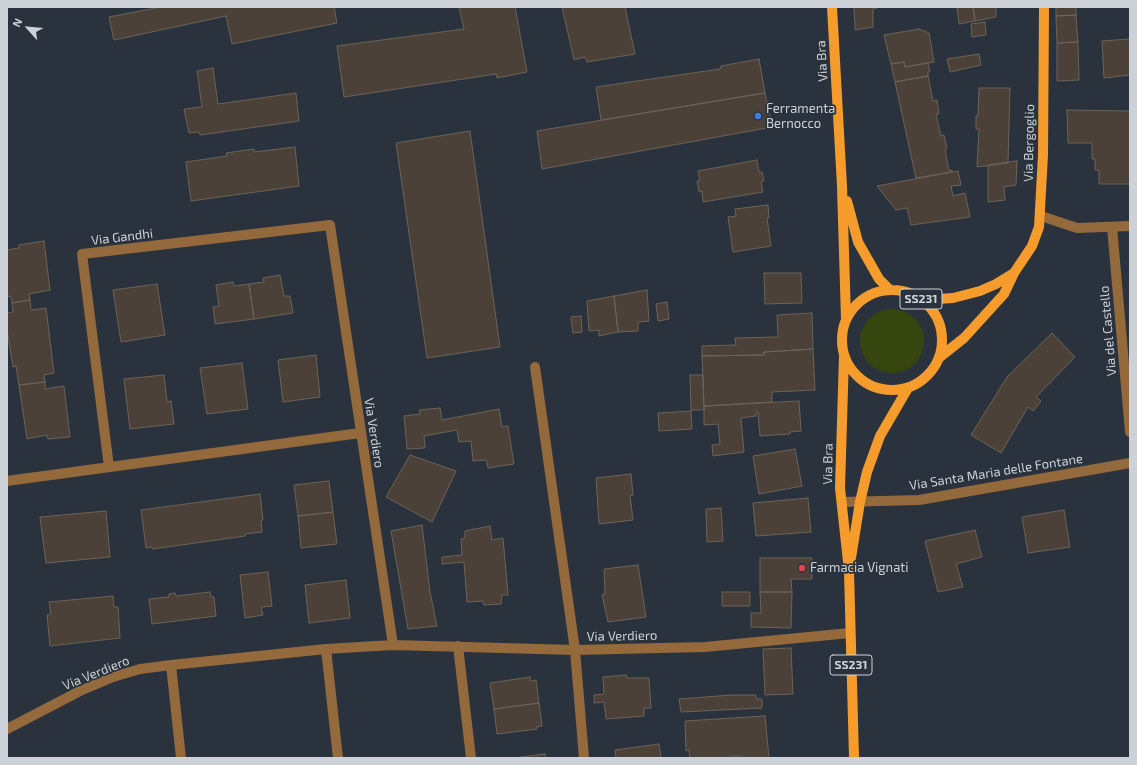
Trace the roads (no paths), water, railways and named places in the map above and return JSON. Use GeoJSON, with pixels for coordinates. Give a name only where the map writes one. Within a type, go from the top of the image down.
{"type":"FeatureCollection","features":[{"type":"Feature","properties":{"kind":"main road","name":"Via Bra"},"geometry":{"type":"LineString","coordinates":[[832,7],[842,186],[846,319],[842,344],[844,356],[840,488],[849,571],[854,758]]}},
{"type":"Feature","properties":{"kind":"main road","name":"Via Bergoglio"},"geometry":{"type":"LineString","coordinates":[[940,357],[964,338],[1004,294],[1014,274],[1032,246],[1041,216],[1044,155],[1044,7]]}},
{"type":"Feature","properties":{"kind":"main road","name":"Via Bra"},"geometry":{"type":"LineString","coordinates":[[842,186],[858,242],[879,279],[890,290]]}},
{"type":"Feature","properties":{"kind":"main road","name":"Via Bergoglio"},"geometry":{"type":"LineString","coordinates":[[923,300],[953,298],[980,291],[1014,274]]}},
{"type":"Feature","properties":{"kind":"main road","name":"Via Bra"},"geometry":{"type":"LineString","coordinates":[[844,356],[851,370],[863,382],[877,389],[892,391],[908,388],[922,381],[933,370],[940,357],[942,341],[940,326],[933,312],[923,300],[907,292],[890,290],[877,292],[864,298],[854,307],[846,319]]}},
{"type":"Feature","properties":{"kind":"main road","name":"Via Bra"},"geometry":{"type":"LineString","coordinates":[[849,571],[860,502],[867,472],[880,436],[908,388]]}},
{"type":"Feature","properties":{"kind":"street"},"geometry":{"type":"LineString","coordinates":[[1041,216],[1077,228],[1130,226]]}},
{"type":"Feature","properties":{"kind":"street","name":"Via Verdiero"},"geometry":{"type":"LineString","coordinates":[[330,225],[393,645]]}},
{"type":"Feature","properties":{"kind":"street","name":"Via Gandhi"},"geometry":{"type":"LineString","coordinates":[[108,467],[82,254],[330,225]]}},
{"type":"Feature","properties":{"kind":"street","name":"Via del Castello"},"geometry":{"type":"LineString","coordinates":[[1112,227],[1130,432]]}},
{"type":"Feature","properties":{"kind":"street"},"geometry":{"type":"LineString","coordinates":[[535,367],[575,650],[584,758]]}},
{"type":"Feature","properties":{"kind":"street"},"geometry":{"type":"LineString","coordinates":[[7,481],[360,433]]}},
{"type":"Feature","properties":{"kind":"street","name":"Via Santa Maria delle Fontane"},"geometry":{"type":"LineString","coordinates":[[842,502],[919,500],[1130,463]]}},
{"type":"Feature","properties":{"kind":"street","name":"Via Verdiero"},"geometry":{"type":"LineString","coordinates":[[7,729],[80,691],[112,677],[140,669],[172,665],[326,649],[393,645],[575,650],[706,647],[850,633]]}},
{"type":"Feature","properties":{"kind":"street"},"geometry":{"type":"LineString","coordinates":[[458,646],[471,758]]}},
{"type":"Feature","properties":{"kind":"street"},"geometry":{"type":"LineString","coordinates":[[326,649],[338,758]]}},
{"type":"Feature","properties":{"kind":"street"},"geometry":{"type":"LineString","coordinates":[[172,665],[181,758]]}},
{"type":"Feature","properties":{"kind":"place","name":"Ferramenta Bernocco"},"geometry":{"type":"Point","coordinates":[758,116]}},
{"type":"Feature","properties":{"kind":"place","name":"Farmacia Vignati"},"geometry":{"type":"Point","coordinates":[802,568]}}]}
